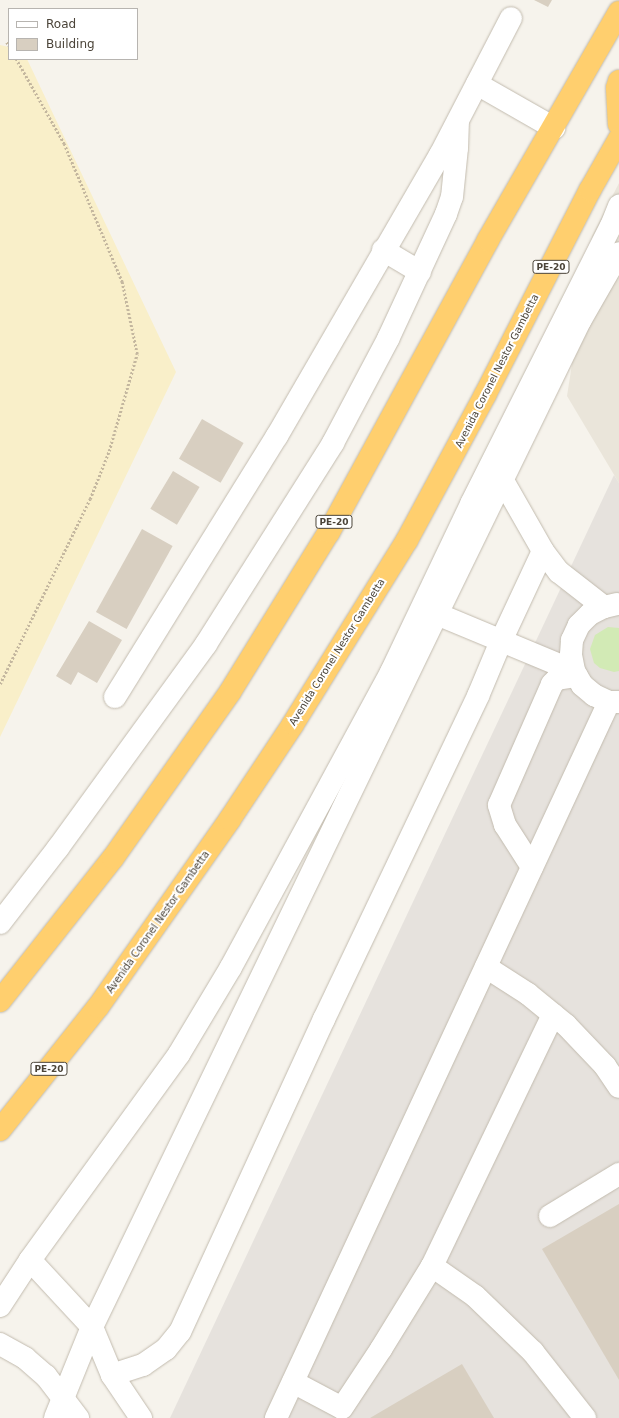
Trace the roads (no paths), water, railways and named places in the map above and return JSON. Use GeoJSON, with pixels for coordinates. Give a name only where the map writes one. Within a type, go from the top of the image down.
{"type":"FeatureCollection","features":[{"type":"Feature","properties":{"kind":"highway","name":"PE-20"},"geometry":{"type":"LineString","coordinates":[[0,1001],[113,858],[230,692],[329,532],[488,240],[554,128],[619,12]]}},
{"type":"Feature","properties":{"kind":"highway"},"geometry":{"type":"LineString","coordinates":[[619,81],[617,88],[619,124]]}},
{"type":"Feature","properties":{"kind":"highway","name":"Avenida Coronel Nestor Gambetta"},"geometry":{"type":"LineString","coordinates":[[0,1130],[103,1001],[230,819],[305,704],[407,540],[485,395],[590,190],[619,139]]}},
{"type":"Feature","properties":{"kind":"lane"},"geometry":{"type":"LineString","coordinates":[[115,697],[276,436],[458,122],[511,18]]}},
{"type":"Feature","properties":{"kind":"lane"},"geometry":{"type":"LineString","coordinates":[[477,84],[554,128]]}},
{"type":"Feature","properties":{"kind":"lane"},"geometry":{"type":"LineString","coordinates":[[0,923],[58,848],[206,644],[333,444],[388,339],[446,214],[452,197],[458,122]]}},
{"type":"Feature","properties":{"kind":"lane"},"geometry":{"type":"LineString","coordinates":[[0,1306],[30,1260],[179,1054],[231,967],[391,672],[470,504],[611,226],[619,206]]}},
{"type":"Feature","properties":{"kind":"lane"},"geometry":{"type":"LineString","coordinates":[[383,250],[420,272]]}},
{"type":"Feature","properties":{"kind":"lane"},"geometry":{"type":"LineString","coordinates":[[60,1409],[92,1327],[502,479],[580,321],[617,266]]}},
{"type":"Feature","properties":{"kind":"lane"},"geometry":{"type":"LineString","coordinates":[[502,479],[543,551],[559,572],[612,605]]}},
{"type":"Feature","properties":{"kind":"lane"},"geometry":{"type":"LineString","coordinates":[[112,1375],[143,1365],[166,1349],[180,1332],[327,1012],[478,696],[543,551]]}},
{"type":"Feature","properties":{"kind":"lane"},"geometry":{"type":"LineString","coordinates":[[276,1418],[532,867],[614,702],[594,695],[582,685],[575,673],[571,655],[572,640],[579,625],[590,614],[612,605]]}},
{"type":"Feature","properties":{"kind":"lane"},"geometry":{"type":"LineString","coordinates":[[437,614],[575,673]]}},
{"type":"Feature","properties":{"kind":"lane"},"geometry":{"type":"LineString","coordinates":[[532,867],[505,825],[499,804],[552,684],[557,679],[575,673]]}},
{"type":"Feature","properties":{"kind":"lane"},"geometry":{"type":"LineString","coordinates":[[486,967],[528,994],[566,1025],[605,1066],[619,1087]]}},
{"type":"Feature","properties":{"kind":"lane"},"geometry":{"type":"LineString","coordinates":[[293,1382],[338,1413],[377,1355],[432,1266],[553,1015]]}},
{"type":"Feature","properties":{"kind":"lane"},"geometry":{"type":"LineString","coordinates":[[550,1216],[619,1174]]}},
{"type":"Feature","properties":{"kind":"lane"},"geometry":{"type":"LineString","coordinates":[[30,1260],[92,1327],[112,1375],[141,1418]]}},
{"type":"Feature","properties":{"kind":"lane"},"geometry":{"type":"LineString","coordinates":[[432,1266],[475,1296],[533,1352],[586,1418]]}},
{"type":"Feature","properties":{"kind":"lane"},"geometry":{"type":"LineString","coordinates":[[0,1344],[25,1358],[46,1376],[60,1409],[78,1418]]}}]}
